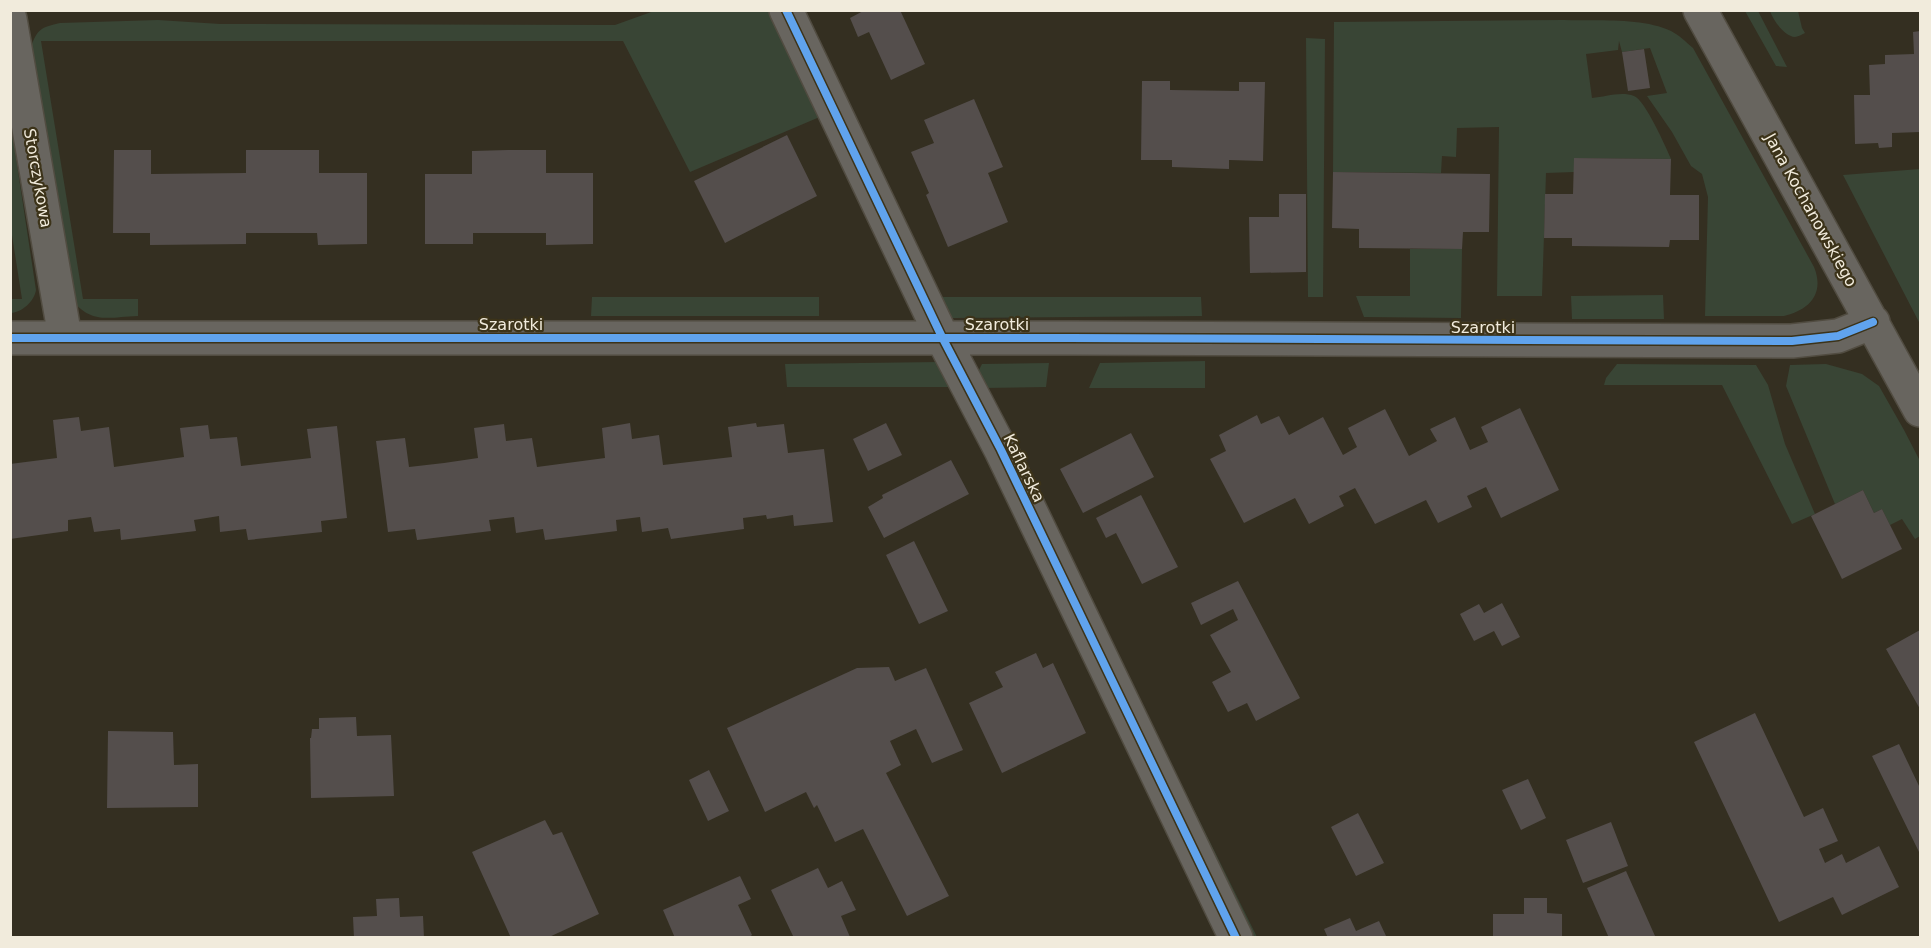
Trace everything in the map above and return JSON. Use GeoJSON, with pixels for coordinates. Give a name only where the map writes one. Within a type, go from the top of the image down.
{"type":"FeatureCollection","features":[{"type":"Feature","properties":{"kind":"street","name":"Kaflarska"},"geometry":{"type":"LineString","coordinates":[[786,10],[942,337],[1006,461],[1236,938]]}},
{"type":"Feature","properties":{"kind":"street","name":"Jana Kochanowskiego"},"geometry":{"type":"LineString","coordinates":[[1700,10],[1920,410]]}},
{"type":"Feature","properties":{"kind":"street","name":"Storczykowa"},"geometry":{"type":"LineString","coordinates":[[10,19],[65,337]]}},
{"type":"Feature","properties":{"kind":"street","name":"Szarotki"},"geometry":{"type":"LineString","coordinates":[[10,338],[942,337],[1792,341],[1838,336],[1873,322]]}},
{"type":"Feature","properties":{"kind":"green space"},"geometry":{"type":"Polygon","coordinates":[[[654,11],[772,11],[822,116],[690,172],[623,41],[41,41],[83,299],[138,299],[138,316],[101,318],[93,316],[78,307],[70,298],[31,47],[38,33],[44,28],[60,23],[158,20],[220,24],[615,25],[654,11]]]}},
{"type":"Feature","properties":{"kind":"green space"},"geometry":{"type":"Polygon","coordinates":[[[1745,11],[1758,11],[1787,67],[1776,66],[1745,11]]]}},
{"type":"Feature","properties":{"kind":"green space"},"geometry":{"type":"Polygon","coordinates":[[[1770,11],[1798,11],[1805,33],[1795,37],[1787,34],[1776,23],[1770,11]]]}},
{"type":"Feature","properties":{"kind":"green space"},"geometry":{"type":"Polygon","coordinates":[[[1564,20],[1647,24],[1671,31],[1693,48],[1814,267],[1817,277],[1816,293],[1807,305],[1801,310],[1784,316],[1705,316],[1708,197],[1702,174],[1691,166],[1672,132],[1647,96],[1667,93],[1650,48],[1622,52],[1619,41],[1618,50],[1586,54],[1592,98],[1624,94],[1639,99],[1655,124],[1671,159],[1574,158],[1574,172],[1546,173],[1542,296],[1497,296],[1499,127],[1457,128],[1456,157],[1442,156],[1441,173],[1333,172],[1334,22],[1564,20]]]}},
{"type":"Feature","properties":{"kind":"green space"},"geometry":{"type":"Polygon","coordinates":[[[1306,38],[1325,39],[1323,297],[1308,297],[1306,38]]]}},
{"type":"Feature","properties":{"kind":"green space"},"geometry":{"type":"Polygon","coordinates":[[[11,125],[36,290],[27,306],[11,313],[11,299],[22,299],[11,229],[11,125]]]}},
{"type":"Feature","properties":{"kind":"green space"},"geometry":{"type":"Polygon","coordinates":[[[1920,169],[1920,324],[1843,175],[1920,169]]]}},
{"type":"Feature","properties":{"kind":"green space"},"geometry":{"type":"Polygon","coordinates":[[[1410,249],[1462,249],[1461,318],[1364,317],[1356,296],[1410,296],[1410,249]]]}},
{"type":"Feature","properties":{"kind":"green space"},"geometry":{"type":"Polygon","coordinates":[[[1663,295],[1664,319],[1572,319],[1571,296],[1663,295]]]}},
{"type":"Feature","properties":{"kind":"green space"},"geometry":{"type":"Polygon","coordinates":[[[592,297],[819,297],[819,316],[591,316],[592,297]]]}},
{"type":"Feature","properties":{"kind":"green space"},"geometry":{"type":"Polygon","coordinates":[[[939,297],[1201,297],[1202,316],[953,318],[944,313],[939,297]]]}},
{"type":"Feature","properties":{"kind":"green space"},"geometry":{"type":"Polygon","coordinates":[[[1205,361],[1205,388],[1089,388],[1100,363],[1205,361]]]}},
{"type":"Feature","properties":{"kind":"green space"},"geometry":{"type":"Polygon","coordinates":[[[939,362],[954,387],[787,387],[785,364],[939,362]]]}},
{"type":"Feature","properties":{"kind":"green space"},"geometry":{"type":"Polygon","coordinates":[[[1049,363],[1046,387],[984,388],[1122,661],[1116,662],[977,383],[978,372],[982,364],[1049,363]]]}},
{"type":"Feature","properties":{"kind":"green space"},"geometry":{"type":"Polygon","coordinates":[[[1617,364],[1756,365],[1768,385],[1785,444],[1815,514],[1792,524],[1722,385],[1604,385],[1606,378],[1617,364]]]}},
{"type":"Feature","properties":{"kind":"green space"},"geometry":{"type":"Polygon","coordinates":[[[1826,364],[1862,374],[1879,386],[1920,461],[1920,536],[1915,539],[1902,519],[1890,525],[1882,509],[1874,513],[1863,490],[1835,504],[1786,386],[1790,365],[1826,364]]]}},
{"type":"Feature","properties":{"kind":"green space"},"geometry":{"type":"Polygon","coordinates":[[[1155,731],[1257,937],[1249,937],[1150,735],[1155,731]]]}},
{"type":"Feature","properties":{"kind":"building"},"geometry":{"type":"Polygon","coordinates":[[[865,10],[900,10],[925,64],[891,80],[869,32],[858,37],[850,18],[865,10]]]}},
{"type":"Feature","properties":{"kind":"building"},"geometry":{"type":"Polygon","coordinates":[[[1920,31],[1920,132],[1892,133],[1892,147],[1879,148],[1878,143],[1855,144],[1854,95],[1870,95],[1869,65],[1885,64],[1885,55],[1914,54],[1913,32],[1920,31]]]}},
{"type":"Feature","properties":{"kind":"building"},"geometry":{"type":"Polygon","coordinates":[[[1644,49],[1650,88],[1628,91],[1622,52],[1644,49]]]}},
{"type":"Feature","properties":{"kind":"building"},"geometry":{"type":"Polygon","coordinates":[[[1142,81],[1170,81],[1170,90],[1239,91],[1239,82],[1265,82],[1263,161],[1229,160],[1229,169],[1172,167],[1172,160],[1141,160],[1142,81]]]}},
{"type":"Feature","properties":{"kind":"building"},"geometry":{"type":"Polygon","coordinates":[[[974,99],[1003,167],[988,173],[1008,222],[948,247],[926,195],[929,193],[911,152],[934,143],[924,120],[974,99]]]}},
{"type":"Feature","properties":{"kind":"building"},"geometry":{"type":"Polygon","coordinates":[[[787,135],[817,196],[725,243],[694,181],[787,135]]]}},
{"type":"Feature","properties":{"kind":"building"},"geometry":{"type":"Polygon","coordinates":[[[114,150],[151,150],[151,174],[246,173],[246,150],[319,150],[319,173],[367,173],[367,244],[318,245],[317,233],[246,233],[246,244],[150,245],[150,233],[113,233],[114,150]]]}},
{"type":"Feature","properties":{"kind":"building"},"geometry":{"type":"Polygon","coordinates":[[[546,150],[546,173],[593,173],[593,244],[546,245],[546,233],[473,233],[473,244],[425,244],[425,174],[472,174],[472,151],[546,150]]]}},
{"type":"Feature","properties":{"kind":"building"},"geometry":{"type":"Polygon","coordinates":[[[1574,158],[1671,159],[1670,195],[1699,195],[1699,240],[1670,240],[1669,247],[1572,246],[1572,238],[1544,238],[1545,194],[1573,194],[1574,158]]]}},
{"type":"Feature","properties":{"kind":"building"},"geometry":{"type":"Polygon","coordinates":[[[1333,172],[1490,174],[1489,232],[1463,232],[1462,249],[1359,248],[1359,229],[1332,228],[1333,172]]]}},
{"type":"Feature","properties":{"kind":"building"},"geometry":{"type":"Polygon","coordinates":[[[1279,194],[1306,194],[1306,272],[1250,273],[1249,217],[1279,217],[1279,194]]]}},
{"type":"Feature","properties":{"kind":"building"},"geometry":{"type":"Polygon","coordinates":[[[1520,408],[1559,490],[1501,518],[1486,487],[1467,496],[1472,507],[1438,523],[1426,500],[1375,524],[1355,488],[1339,496],[1344,506],[1309,524],[1295,498],[1244,523],[1210,459],[1226,451],[1219,435],[1257,415],[1261,424],[1279,416],[1289,435],[1323,417],[1343,455],[1357,447],[1348,428],[1385,409],[1409,456],[1437,441],[1430,429],[1455,417],[1470,450],[1488,442],[1481,427],[1520,408]]]}},
{"type":"Feature","properties":{"kind":"building"},"geometry":{"type":"Polygon","coordinates":[[[79,417],[81,431],[109,427],[114,467],[184,457],[180,428],[208,425],[210,439],[237,437],[241,466],[311,458],[307,429],[337,426],[347,518],[321,521],[322,532],[248,540],[246,529],[220,532],[219,516],[194,520],[196,531],[121,540],[120,529],[94,532],[91,517],[68,520],[68,531],[10,539],[10,464],[57,458],[53,420],[79,417]]]}},
{"type":"Feature","properties":{"kind":"building"},"geometry":{"type":"Polygon","coordinates":[[[630,423],[632,439],[659,435],[663,465],[732,457],[728,427],[756,423],[757,427],[784,424],[788,453],[824,449],[833,522],[794,526],[793,515],[767,519],[766,515],[743,518],[744,529],[671,539],[668,528],[642,532],[640,517],[616,520],[617,531],[545,540],[543,529],[516,533],[514,517],[489,520],[491,531],[417,540],[415,529],[388,532],[376,441],[405,438],[409,467],[444,463],[478,458],[474,428],[504,424],[506,441],[532,438],[537,467],[605,458],[602,428],[630,423]]]}},
{"type":"Feature","properties":{"kind":"building"},"geometry":{"type":"Polygon","coordinates":[[[886,423],[902,455],[868,471],[853,439],[886,423]]]}},
{"type":"Feature","properties":{"kind":"building"},"geometry":{"type":"Polygon","coordinates":[[[1131,433],[1154,477],[1083,513],[1060,469],[1131,433]]]}},
{"type":"Feature","properties":{"kind":"building"},"geometry":{"type":"Polygon","coordinates":[[[951,460],[969,494],[884,538],[868,507],[883,498],[882,495],[951,460]]]}},
{"type":"Feature","properties":{"kind":"building"},"geometry":{"type":"Polygon","coordinates":[[[1863,490],[1874,513],[1882,509],[1902,549],[1842,579],[1811,516],[1863,490]]]}},
{"type":"Feature","properties":{"kind":"building"},"geometry":{"type":"Polygon","coordinates":[[[1141,495],[1178,567],[1142,584],[1116,533],[1106,538],[1096,518],[1141,495]]]}},
{"type":"Feature","properties":{"kind":"building"},"geometry":{"type":"Polygon","coordinates":[[[914,541],[948,611],[919,624],[886,555],[914,541]]]}},
{"type":"Feature","properties":{"kind":"building"},"geometry":{"type":"Polygon","coordinates":[[[1238,581],[1300,698],[1256,721],[1247,703],[1228,712],[1212,682],[1231,672],[1210,635],[1238,620],[1233,609],[1201,625],[1191,603],[1238,581]]]}},
{"type":"Feature","properties":{"kind":"building"},"geometry":{"type":"Polygon","coordinates":[[[1502,603],[1520,637],[1502,646],[1494,631],[1474,641],[1460,614],[1479,604],[1484,613],[1502,603]]]}},
{"type":"Feature","properties":{"kind":"building"},"geometry":{"type":"Polygon","coordinates":[[[1920,630],[1920,709],[1886,649],[1920,630]]]}},
{"type":"Feature","properties":{"kind":"building"},"geometry":{"type":"Polygon","coordinates":[[[1036,653],[1043,668],[1053,663],[1086,733],[1002,773],[969,703],[1003,687],[995,672],[1036,653]]]}},
{"type":"Feature","properties":{"kind":"building"},"geometry":{"type":"Polygon","coordinates":[[[889,667],[895,681],[926,668],[963,750],[932,763],[916,729],[890,741],[901,765],[886,773],[949,896],[907,916],[863,829],[835,842],[817,805],[814,808],[806,792],[765,812],[727,728],[857,668],[889,667]]]}},
{"type":"Feature","properties":{"kind":"building"},"geometry":{"type":"Polygon","coordinates":[[[1755,713],[1804,817],[1823,808],[1838,841],[1819,849],[1825,863],[1842,854],[1846,863],[1879,846],[1899,887],[1842,915],[1833,897],[1779,922],[1694,742],[1755,713]]]}},
{"type":"Feature","properties":{"kind":"building"},"geometry":{"type":"Polygon","coordinates":[[[356,717],[357,736],[391,735],[394,796],[311,798],[310,738],[312,729],[319,729],[319,718],[356,717]]]}},
{"type":"Feature","properties":{"kind":"building"},"geometry":{"type":"Polygon","coordinates":[[[108,731],[173,732],[174,765],[198,764],[198,807],[107,808],[108,731]]]}},
{"type":"Feature","properties":{"kind":"building"},"geometry":{"type":"Polygon","coordinates":[[[1899,744],[1920,788],[1920,854],[1872,756],[1899,744]]]}},
{"type":"Feature","properties":{"kind":"building"},"geometry":{"type":"Polygon","coordinates":[[[709,770],[729,811],[708,821],[689,780],[709,770]]]}},
{"type":"Feature","properties":{"kind":"building"},"geometry":{"type":"Polygon","coordinates":[[[1528,779],[1546,818],[1521,830],[1502,790],[1528,779]]]}},
{"type":"Feature","properties":{"kind":"building"},"geometry":{"type":"Polygon","coordinates":[[[1358,813],[1384,863],[1356,876],[1331,827],[1358,813]]]}},
{"type":"Feature","properties":{"kind":"building"},"geometry":{"type":"Polygon","coordinates":[[[545,820],[553,835],[562,832],[599,914],[547,938],[511,938],[472,852],[545,820]]]}},
{"type":"Feature","properties":{"kind":"building"},"geometry":{"type":"Polygon","coordinates":[[[1611,822],[1628,866],[1583,883],[1566,840],[1611,822]]]}},
{"type":"Feature","properties":{"kind":"building"},"geometry":{"type":"Polygon","coordinates":[[[818,868],[828,888],[842,881],[856,910],[841,916],[849,938],[794,938],[771,890],[818,868]]]}},
{"type":"Feature","properties":{"kind":"building"},"geometry":{"type":"Polygon","coordinates":[[[1626,871],[1655,936],[1652,938],[1609,938],[1587,888],[1626,871]]]}},
{"type":"Feature","properties":{"kind":"building"},"geometry":{"type":"Polygon","coordinates":[[[740,876],[751,899],[738,905],[752,935],[748,938],[675,938],[663,910],[740,876]]]}},
{"type":"Feature","properties":{"kind":"building"},"geometry":{"type":"Polygon","coordinates":[[[399,898],[400,917],[423,916],[424,938],[354,938],[353,917],[377,916],[376,899],[399,898]]]}},
{"type":"Feature","properties":{"kind":"building"},"geometry":{"type":"Polygon","coordinates":[[[1524,898],[1547,898],[1547,913],[1562,914],[1562,938],[1493,938],[1493,914],[1524,914],[1524,898]]]}},
{"type":"Feature","properties":{"kind":"building"},"geometry":{"type":"Polygon","coordinates":[[[1350,918],[1356,931],[1379,921],[1387,938],[1328,938],[1324,929],[1350,918]]]}},
{"type":"Feature","properties":{"kind":"cycle path"},"geometry":{"type":"LineString","coordinates":[[786,10],[942,337],[1001,450],[1236,938]]}},
{"type":"Feature","properties":{"kind":"cycle path"},"geometry":{"type":"LineString","coordinates":[[10,338],[1792,341],[1838,336],[1873,322]]}}]}
